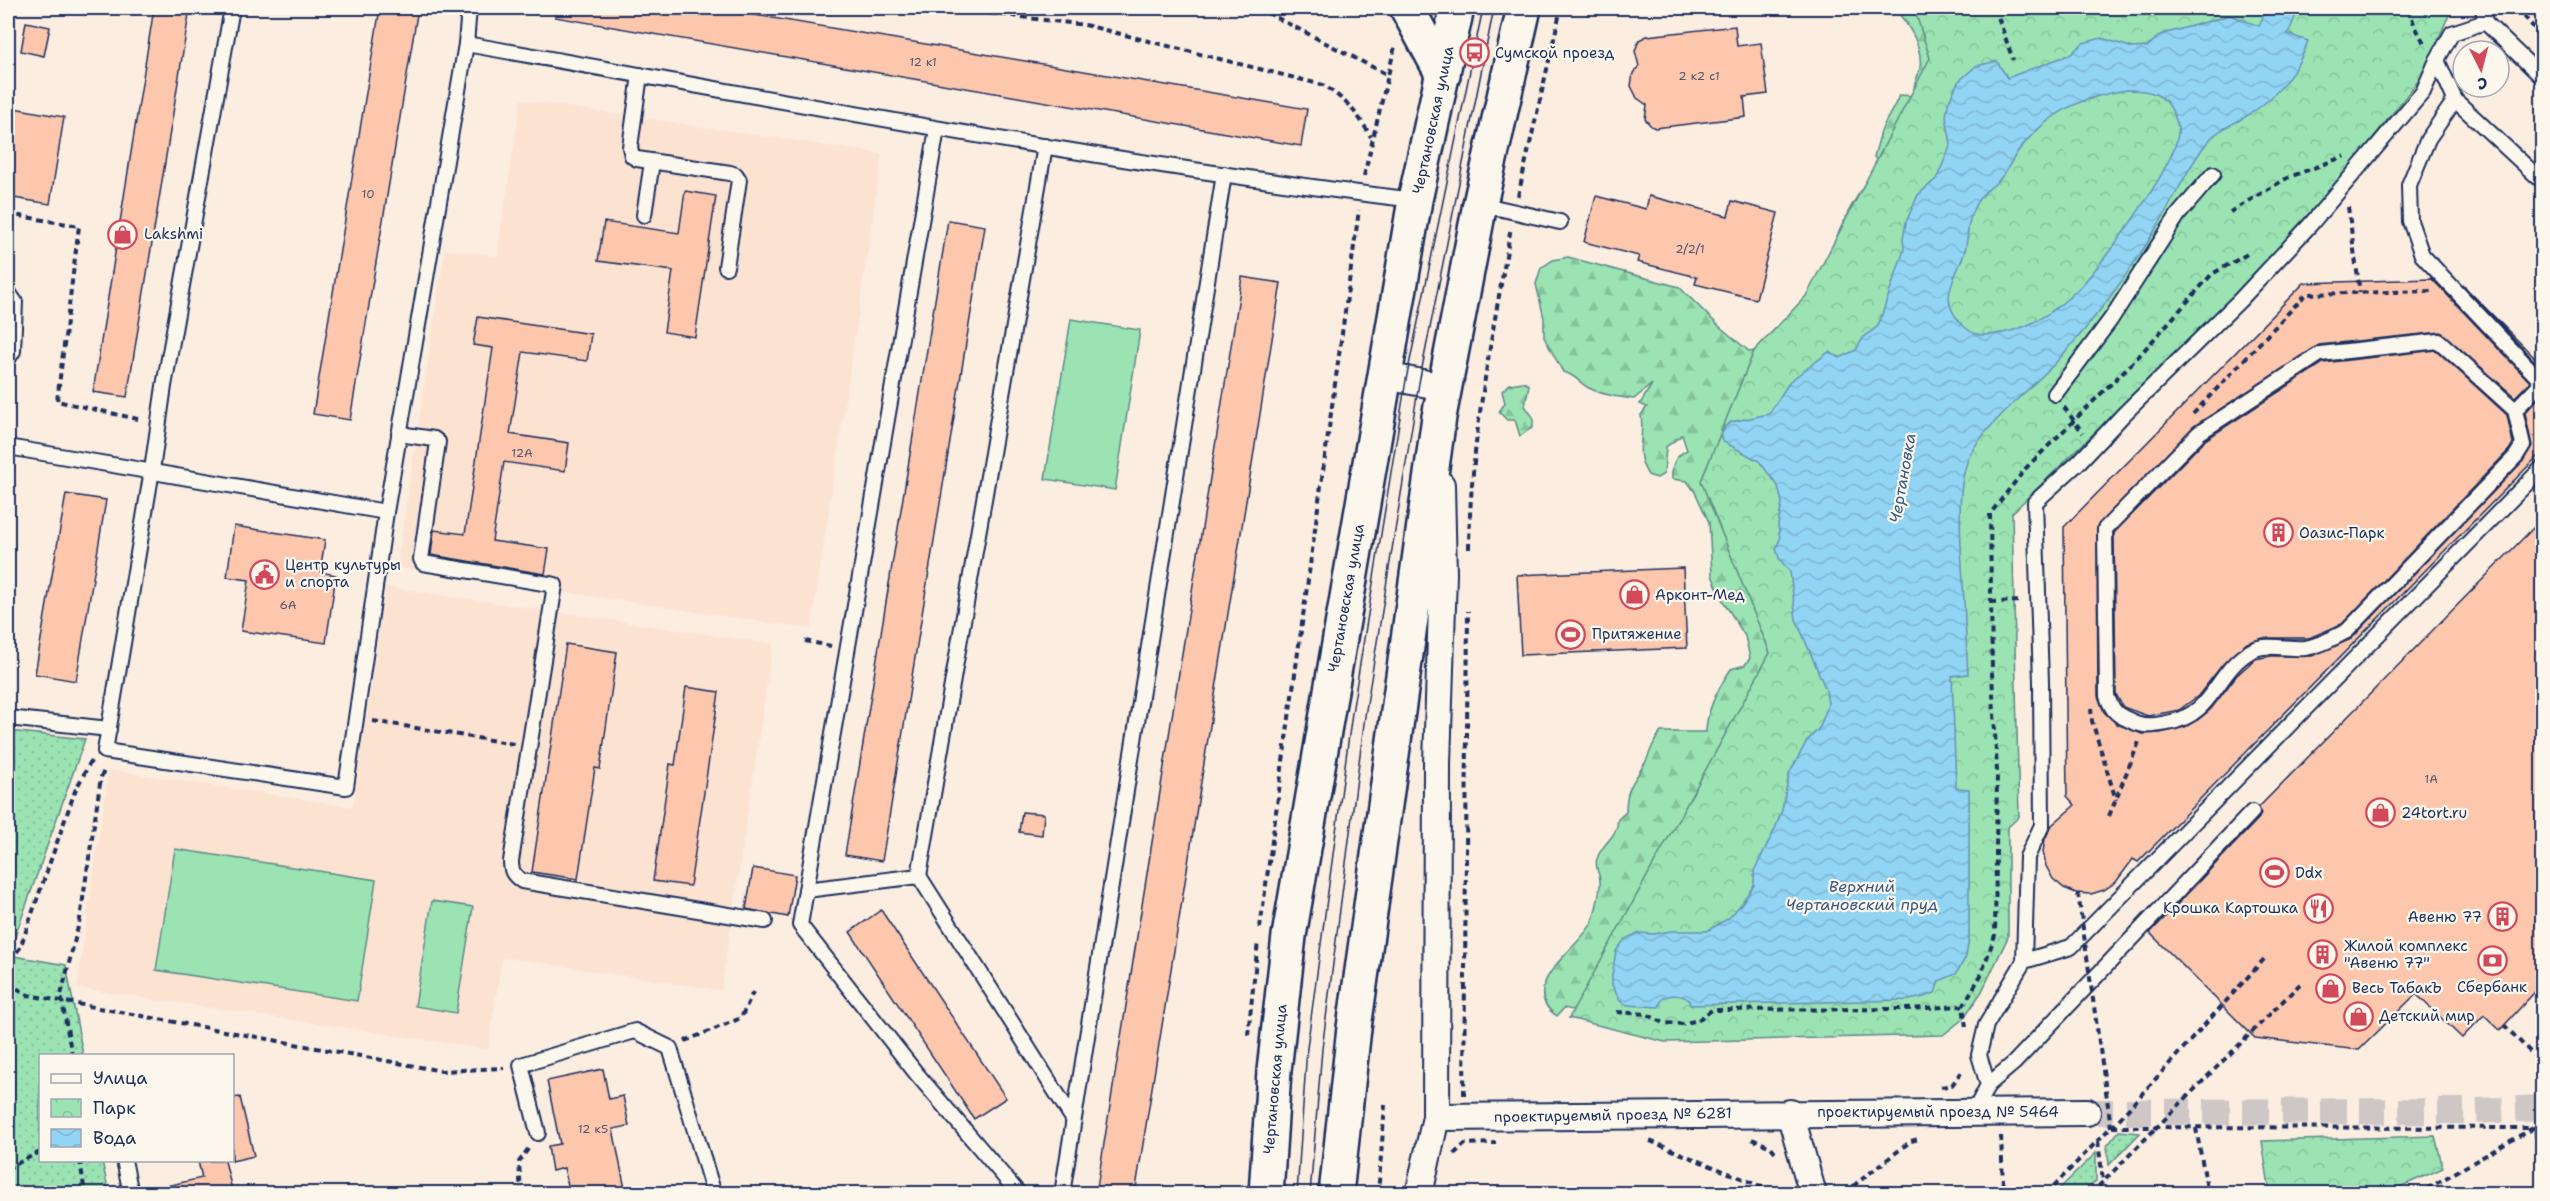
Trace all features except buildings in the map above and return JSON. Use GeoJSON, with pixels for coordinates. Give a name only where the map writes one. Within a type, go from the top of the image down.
{"type":"FeatureCollection","features":[{"type":"Feature","properties":{"kind":"main road"},"geometry":{"type":"LineString","coordinates":[[1407,8],[1443,75]]}},
{"type":"Feature","properties":{"kind":"main road","name":"Чертановская улица"},"geometry":{"type":"LineString","coordinates":[[1266,1194],[1274,1071],[1289,936],[1415,200],[1457,8]]}},
{"type":"Feature","properties":{"kind":"main road"},"geometry":{"type":"LineString","coordinates":[[1336,1194],[1354,1028],[1442,402],[1480,204],[1524,8]]}},
{"type":"Feature","properties":{"kind":"street"},"geometry":{"type":"LineString","coordinates":[[1384,376],[1442,402],[1443,574],[1437,763],[1436,1117],[1419,1194]]}},
{"type":"Feature","properties":{"kind":"street","name":"проектируемый проезд № 5464"},"geometry":{"type":"LineString","coordinates":[[1790,1113],[2087,1112]]}},
{"type":"Feature","properties":{"kind":"street"},"geometry":{"type":"LineString","coordinates":[[1790,1113],[1813,1194]]}},
{"type":"Feature","properties":{"kind":"street","name":"проектируемый проезд № 6281"},"geometry":{"type":"LineString","coordinates":[[1436,1117],[1790,1113]]}},
{"type":"Feature","properties":{"kind":"lane"},"geometry":{"type":"LineString","coordinates":[[232,8],[158,424],[108,729],[109,751],[346,787],[386,512],[466,44],[469,8]]}},
{"type":"Feature","properties":{"kind":"lane"},"geometry":{"type":"LineString","coordinates":[[2483,8],[2485,22],[2542,77]]}},
{"type":"Feature","properties":{"kind":"lane"},"geometry":{"type":"LineString","coordinates":[[1988,1085],[1977,1059],[1986,1025],[2024,961],[2027,856],[2042,825],[2041,682],[2035,502],[2079,462],[2124,414],[2240,300],[2310,225],[2423,92],[2452,33],[2485,22]]}},
{"type":"Feature","properties":{"kind":"lane"},"geometry":{"type":"LineString","coordinates":[[466,44],[937,129],[1224,174],[1415,200]]}},
{"type":"Feature","properties":{"kind":"lane"},"geometry":{"type":"LineString","coordinates":[[2437,60],[2455,100],[2542,181]]}},
{"type":"Feature","properties":{"kind":"lane"},"geometry":{"type":"LineString","coordinates":[[640,75],[630,152],[637,159],[736,175],[738,184],[726,267]]}},
{"type":"Feature","properties":{"kind":"lane"},"geometry":{"type":"LineString","coordinates":[[2455,100],[2428,139],[2409,185],[2410,221],[2422,255],[2542,382],[2515,410]]}},
{"type":"Feature","properties":{"kind":"lane"},"geometry":{"type":"LineString","coordinates":[[937,129],[800,925],[916,1073],[1019,1194]]}},
{"type":"Feature","properties":{"kind":"lane"},"geometry":{"type":"LineString","coordinates":[[1044,146],[919,876],[1073,1119]]}},
{"type":"Feature","properties":{"kind":"lane"},"geometry":{"type":"LineString","coordinates":[[644,215],[652,162]]}},
{"type":"Feature","properties":{"kind":"lane"},"geometry":{"type":"LineString","coordinates":[[1062,1194],[1224,174]]}},
{"type":"Feature","properties":{"kind":"lane"},"geometry":{"type":"LineString","coordinates":[[2055,394],[2112,318],[2178,215],[2213,174]]}},
{"type":"Feature","properties":{"kind":"lane"},"geometry":{"type":"LineString","coordinates":[[1480,204],[1560,222]]}},
{"type":"Feature","properties":{"kind":"lane"},"geometry":{"type":"LineString","coordinates":[[8,292],[15,302],[14,351],[8,359]]}},
{"type":"Feature","properties":{"kind":"lane"},"geometry":{"type":"LineString","coordinates":[[2439,341],[2515,410],[2523,445],[2516,456],[2347,631],[2320,645],[2302,649],[2287,646],[2252,650],[2231,668],[2207,703],[2183,721],[2145,726],[2121,717],[2112,710],[2107,696],[2105,529],[2199,433],[2320,354],[2439,341]]}},
{"type":"Feature","properties":{"kind":"lane"},"geometry":{"type":"LineString","coordinates":[[399,434],[434,439],[438,442],[421,559],[423,563],[555,585],[511,861],[511,870],[515,876],[522,881],[765,921]]}},
{"type":"Feature","properties":{"kind":"lane"},"geometry":{"type":"LineString","coordinates":[[8,447],[386,512]]}},
{"type":"Feature","properties":{"kind":"lane"},"geometry":{"type":"LineString","coordinates":[[2024,961],[2071,946],[2542,468]]}},
{"type":"Feature","properties":{"kind":"lane"},"geometry":{"type":"LineString","coordinates":[[8,718],[108,729]]}},
{"type":"Feature","properties":{"kind":"lane"},"geometry":{"type":"LineString","coordinates":[[1974,1112],[1988,1085],[2014,1063],[2252,812]]}},
{"type":"Feature","properties":{"kind":"lane"},"geometry":{"type":"LineString","coordinates":[[806,890],[919,876]]}},
{"type":"Feature","properties":{"kind":"lane"},"geometry":{"type":"LineString","coordinates":[[538,1133],[521,1065],[635,1031],[670,1048],[714,1194]]}},
{"type":"Feature","properties":{"kind":"lane"},"geometry":{"type":"LineString","coordinates":[[123,1162],[131,1194]]}},
{"type":"Feature","properties":{"kind":"path"},"geometry":{"type":"LineString","coordinates":[[949,8],[1085,25],[1323,85],[1345,99],[1358,113],[1371,139]]}},
{"type":"Feature","properties":{"kind":"path"},"geometry":{"type":"LineString","coordinates":[[978,11],[1032,8]]}},
{"type":"Feature","properties":{"kind":"path"},"geometry":{"type":"LineString","coordinates":[[1258,8],[1388,75]]}},
{"type":"Feature","properties":{"kind":"path"},"geometry":{"type":"LineString","coordinates":[[1469,553],[1469,507],[1477,423],[1514,212],[1562,8]]}},
{"type":"Feature","properties":{"kind":"path"},"geometry":{"type":"LineString","coordinates":[[1995,8],[2013,60]]}},
{"type":"Feature","properties":{"kind":"path"},"geometry":{"type":"LineString","coordinates":[[2409,8],[2423,41],[2437,60]]}},
{"type":"Feature","properties":{"kind":"path"},"geometry":{"type":"LineString","coordinates":[[2517,8],[2542,37]]}},
{"type":"Feature","properties":{"kind":"path"},"geometry":{"type":"LineString","coordinates":[[1248,1038],[1253,980],[1361,193],[1371,139],[1396,42]]}},
{"type":"Feature","properties":{"kind":"path"},"geometry":{"type":"LineString","coordinates":[[2230,212],[2286,178],[2304,171]]}},
{"type":"Feature","properties":{"kind":"path"},"geometry":{"type":"LineString","coordinates":[[2344,183],[2360,293]]}},
{"type":"Feature","properties":{"kind":"path"},"geometry":{"type":"LineString","coordinates":[[8,214],[79,226],[57,401],[158,424]]}},
{"type":"Feature","properties":{"kind":"path"},"geometry":{"type":"LineString","coordinates":[[1935,1089],[1952,1085],[1977,1059],[1963,1006],[1981,975],[1995,935],[1997,772],[1990,514],[2026,468],[2171,322],[2212,274],[2251,252]]}},
{"type":"Feature","properties":{"kind":"path"},"geometry":{"type":"LineString","coordinates":[[2055,394],[2085,435]]}},
{"type":"Feature","properties":{"kind":"path"},"geometry":{"type":"LineString","coordinates":[[1452,1158],[1465,1144],[1468,599]]}},
{"type":"Feature","properties":{"kind":"path"},"geometry":{"type":"LineString","coordinates":[[1991,602],[2024,601]]}},
{"type":"Feature","properties":{"kind":"path"},"geometry":{"type":"LineString","coordinates":[[805,641],[848,649]]}},
{"type":"Feature","properties":{"kind":"path"},"geometry":{"type":"LineString","coordinates":[[356,718],[529,746]]}},
{"type":"Feature","properties":{"kind":"path"},"geometry":{"type":"LineString","coordinates":[[2092,721],[2116,800]]}},
{"type":"Feature","properties":{"kind":"path"},"geometry":{"type":"LineString","coordinates":[[2109,816],[2145,726]]}},
{"type":"Feature","properties":{"kind":"path"},"geometry":{"type":"LineString","coordinates":[[8,956],[13,956],[20,948],[75,791],[90,760],[109,751]]}},
{"type":"Feature","properties":{"kind":"path"},"geometry":{"type":"LineString","coordinates":[[72,1054],[60,1001],[85,891],[101,777],[109,751]]}},
{"type":"Feature","properties":{"kind":"path"},"geometry":{"type":"LineString","coordinates":[[2078,893],[2111,1127]]}},
{"type":"Feature","properties":{"kind":"path"},"geometry":{"type":"LineString","coordinates":[[2046,1194],[2111,1127],[2266,957]]}},
{"type":"Feature","properties":{"kind":"path"},"geometry":{"type":"LineString","coordinates":[[8,983],[28,995],[442,1071],[494,1070],[521,1065]]}},
{"type":"Feature","properties":{"kind":"path"},"geometry":{"type":"LineString","coordinates":[[2091,1194],[2300,984]]}},
{"type":"Feature","properties":{"kind":"path"},"geometry":{"type":"LineString","coordinates":[[670,1048],[741,1018],[753,992]]}},
{"type":"Feature","properties":{"kind":"path"},"geometry":{"type":"LineString","coordinates":[[1617,1012],[1646,1014],[1664,1023],[1682,1024],[1698,1020],[1712,1010],[1906,1009],[1963,1006]]}},
{"type":"Feature","properties":{"kind":"path"},"geometry":{"type":"LineString","coordinates":[[2505,1025],[2542,1064]]}},
{"type":"Feature","properties":{"kind":"path"},"geometry":{"type":"LineString","coordinates":[[1378,1187],[1385,1105]]}},
{"type":"Feature","properties":{"kind":"path"},"geometry":{"type":"LineString","coordinates":[[2111,1127],[2156,1129],[2542,1128]]}},
{"type":"Feature","properties":{"kind":"path"},"geometry":{"type":"LineString","coordinates":[[2196,1128],[2208,1194]]}},
{"type":"Feature","properties":{"kind":"path"},"geometry":{"type":"LineString","coordinates":[[2533,1128],[2542,1153]]}},
{"type":"Feature","properties":{"kind":"path"},"geometry":{"type":"LineString","coordinates":[[2418,1194],[2533,1128]]}},
{"type":"Feature","properties":{"kind":"path"},"geometry":{"type":"LineString","coordinates":[[521,1194],[519,1162],[538,1133]]}},
{"type":"Feature","properties":{"kind":"path"},"geometry":{"type":"LineString","coordinates":[[1741,1135],[1771,1147],[1779,1156]]}},
{"type":"Feature","properties":{"kind":"path"},"geometry":{"type":"LineString","coordinates":[[1990,1136],[2012,1136]]}},
{"type":"Feature","properties":{"kind":"path"},"geometry":{"type":"LineString","coordinates":[[2001,1136],[2003,1185],[2013,1194]]}},
{"type":"Feature","properties":{"kind":"path"},"geometry":{"type":"LineString","coordinates":[[1651,1137],[1641,1137],[1780,1194]]}},
{"type":"Feature","properties":{"kind":"path"},"geometry":{"type":"LineString","coordinates":[[1849,1194],[1848,1190],[1911,1141],[1922,1138]]}},
{"type":"Feature","properties":{"kind":"path"},"geometry":{"type":"LineString","coordinates":[[2098,1140],[2103,1182]]}},
{"type":"Feature","properties":{"kind":"path"},"geometry":{"type":"LineString","coordinates":[[1465,1144],[1500,1143]]}},
{"type":"Feature","properties":{"kind":"path"},"geometry":{"type":"LineString","coordinates":[[8,1170],[39,1153]]}},
{"type":"Feature","properties":{"kind":"path"},"geometry":{"type":"LineString","coordinates":[[80,1162],[85,1194]]}},
{"type":"Feature","properties":{"kind":"path"},"geometry":{"type":"LineString","coordinates":[[1378,1194],[1379,1174]]}},
{"type":"Feature","properties":{"kind":"shaded area"},"geometry":{"type":"Polygon","coordinates":[[[2523,8],[2542,8],[2542,29],[2523,8]]]}},
{"type":"Feature","properties":{"kind":"shaded area"},"geometry":{"type":"Polygon","coordinates":[[[521,100],[882,154],[811,629],[397,567],[445,249],[497,256],[521,100]]]}},
{"type":"Feature","properties":{"kind":"shaded area"},"geometry":{"type":"Polygon","coordinates":[[[386,587],[773,644],[721,990],[502,957],[488,1049],[77,988],[109,770],[353,807],[386,587]]]}},
{"type":"Feature","properties":{"kind":"green space"},"geometry":{"type":"Polygon","coordinates":[[[1894,8],[2225,8],[1796,619],[1576,1011],[1564,1008],[1557,1016],[1546,1004],[1543,992],[1546,979],[1592,922],[1600,884],[1596,865],[1599,853],[1615,831],[1618,819],[1626,812],[1629,791],[1656,740],[1661,732],[1706,732],[1711,707],[1722,683],[1731,669],[1745,665],[1750,658],[1745,636],[1723,601],[1712,575],[1709,522],[1695,492],[1687,481],[1672,479],[1675,461],[1687,450],[1682,435],[1666,447],[1664,474],[1657,478],[1648,475],[1640,452],[1641,415],[1647,407],[1640,404],[1652,384],[1634,399],[1593,390],[1563,372],[1544,337],[1544,318],[1536,284],[1541,268],[1553,260],[1568,257],[1679,287],[1720,327],[1750,352],[1763,349],[1803,311],[1848,212],[1865,183],[1876,178],[1881,164],[1874,157],[1878,142],[1899,95],[1916,96],[1914,88],[1920,68],[1917,43],[1894,8]]]}},
{"type":"Feature","properties":{"kind":"green space"},"geometry":{"type":"Polygon","coordinates":[[[1914,8],[2452,8],[2422,76],[2351,166],[2241,290],[2012,513],[2019,817],[2008,827],[2008,937],[1982,991],[1963,1019],[1943,1035],[1665,1042],[1569,1018],[1770,653],[1701,481],[1754,351],[1806,296],[1930,58],[1914,8]]]}},
{"type":"Feature","properties":{"kind":"green space"},"geometry":{"type":"Polygon","coordinates":[[[1071,319],[1140,330],[1115,490],[1045,479],[1071,319]]]}},
{"type":"Feature","properties":{"kind":"green space"},"geometry":{"type":"Polygon","coordinates":[[[1523,382],[1529,385],[1525,406],[1533,417],[1533,427],[1520,436],[1515,420],[1507,420],[1499,412],[1505,403],[1502,391],[1510,384],[1523,382]]]}},
{"type":"Feature","properties":{"kind":"green space"},"geometry":{"type":"Polygon","coordinates":[[[8,731],[85,739],[11,948],[8,946],[8,731]]]}},
{"type":"Feature","properties":{"kind":"green space"},"geometry":{"type":"Polygon","coordinates":[[[175,849],[376,880],[357,1001],[156,970],[175,849]]]}},
{"type":"Feature","properties":{"kind":"green space"},"geometry":{"type":"Polygon","coordinates":[[[432,901],[473,907],[456,1013],[415,1006],[432,901]]]}},
{"type":"Feature","properties":{"kind":"green space"},"geometry":{"type":"Polygon","coordinates":[[[8,955],[66,965],[83,1054],[39,1054],[39,1162],[102,1162],[109,1193],[8,1193],[8,955]]]}},
{"type":"Feature","properties":{"kind":"green space"},"geometry":{"type":"Polygon","coordinates":[[[2119,1131],[2140,1133],[2109,1165],[2107,1146],[2119,1131]]]}},
{"type":"Feature","properties":{"kind":"green space"},"geometry":{"type":"Polygon","coordinates":[[[2435,1136],[2443,1168],[2386,1193],[2270,1193],[2262,1141],[2435,1136]]]}},
{"type":"Feature","properties":{"kind":"green space"},"geometry":{"type":"Polygon","coordinates":[[[2096,1153],[2096,1181],[2083,1193],[2055,1193],[2096,1153]]]}},
{"type":"Feature","properties":{"kind":"water","name":"Верхний Чертановский пруд"},"geometry":{"type":"Polygon","coordinates":[[[2267,8],[2299,8],[2288,34],[2308,41],[2289,77],[2261,106],[2209,140],[2193,163],[2149,240],[2113,293],[2088,326],[2050,369],[1995,422],[1973,449],[1967,462],[1962,483],[1960,515],[1968,674],[1952,676],[1956,788],[1969,789],[1969,937],[1966,957],[1956,974],[1939,981],[1935,993],[1909,1000],[1690,1005],[1689,1000],[1676,995],[1662,999],[1659,1007],[1627,1005],[1620,1001],[1612,985],[1612,976],[1616,951],[1625,939],[1638,933],[1707,931],[1729,918],[1742,903],[1754,885],[1754,871],[1782,810],[1789,774],[1807,741],[1820,727],[1828,705],[1826,690],[1796,619],[1790,572],[1779,558],[1776,549],[1780,539],[1778,525],[1782,503],[1778,486],[1759,461],[1722,441],[1721,436],[1725,427],[1731,422],[1769,414],[1790,381],[1829,352],[1840,358],[1856,350],[1863,338],[1878,326],[1904,250],[1906,222],[1918,195],[1937,178],[1951,144],[1946,117],[1948,104],[1958,82],[1976,66],[1997,61],[2007,78],[2071,54],[2083,43],[2102,38],[2133,48],[2147,47],[2160,35],[2230,15],[2259,26],[2267,8]],[[2135,90],[2095,97],[2054,116],[2030,137],[2002,177],[1978,200],[1968,226],[1966,249],[1953,280],[1949,297],[1955,316],[1970,331],[1982,335],[2008,332],[2030,324],[2050,312],[2087,280],[2135,216],[2165,168],[2174,148],[2178,131],[2171,108],[2161,97],[2135,90]]]}},
{"type":"Feature","properties":{"kind":"tunnel"},"geometry":{"type":"LineString","coordinates":[[2087,1112],[2474,1111],[2542,1108]]}},
{"type":"Feature","properties":{"kind":"tram line"},"geometry":{"type":"LineString","coordinates":[[1297,1194],[1307,1048],[1352,713],[1406,380],[1483,8]]}},
{"type":"Feature","properties":{"kind":"tram line"},"geometry":{"type":"LineString","coordinates":[[1310,1194],[1322,1049],[1365,716],[1419,383],[1494,8]]}},
{"type":"Feature","properties":{"kind":"place","name":"Сумской проезд"},"geometry":{"type":"Point","coordinates":[1474,53]}},
{"type":"Feature","properties":{"kind":"place","name":"Lakshmi"},"geometry":{"type":"Point","coordinates":[123,234]}},
{"type":"Feature","properties":{"kind":"place","name":"Оазис-Парк"},"geometry":{"type":"Point","coordinates":[2278,533]}},
{"type":"Feature","properties":{"kind":"place","name":"Центр культуры и спорта"},"geometry":{"type":"Point","coordinates":[264,574]}},
{"type":"Feature","properties":{"kind":"place","name":"Арконт-Мед"},"geometry":{"type":"Point","coordinates":[1634,595]}},
{"type":"Feature","properties":{"kind":"place","name":"Притяжение"},"geometry":{"type":"Point","coordinates":[1571,634]}},
{"type":"Feature","properties":{"kind":"place","name":"24tort.ru"},"geometry":{"type":"Point","coordinates":[2380,813]}},
{"type":"Feature","properties":{"kind":"place","name":"Ddx"},"geometry":{"type":"Point","coordinates":[2274,873]}},
{"type":"Feature","properties":{"kind":"place","name":"Крошка Картошка"},"geometry":{"type":"Point","coordinates":[2319,908]}},
{"type":"Feature","properties":{"kind":"place","name":"Авеню 77"},"geometry":{"type":"Point","coordinates":[2503,917]}},
{"type":"Feature","properties":{"kind":"place","name":"Жилой комплекс \"Авеню 77\""},"geometry":{"type":"Point","coordinates":[2323,955]}},
{"type":"Feature","properties":{"kind":"place","name":"Сбербанк"},"geometry":{"type":"Point","coordinates":[2492,960]}},
{"type":"Feature","properties":{"kind":"place","name":"Весь ТабакЪ"},"geometry":{"type":"Point","coordinates":[2331,988]}},
{"type":"Feature","properties":{"kind":"place","name":"Детский мир"},"geometry":{"type":"Point","coordinates":[2358,1016]}},
{"type":"Feature","properties":{"kind":"water label","name":"Чертановка"},"geometry":{"type":"Point","coordinates":[1902,478]}}]}
